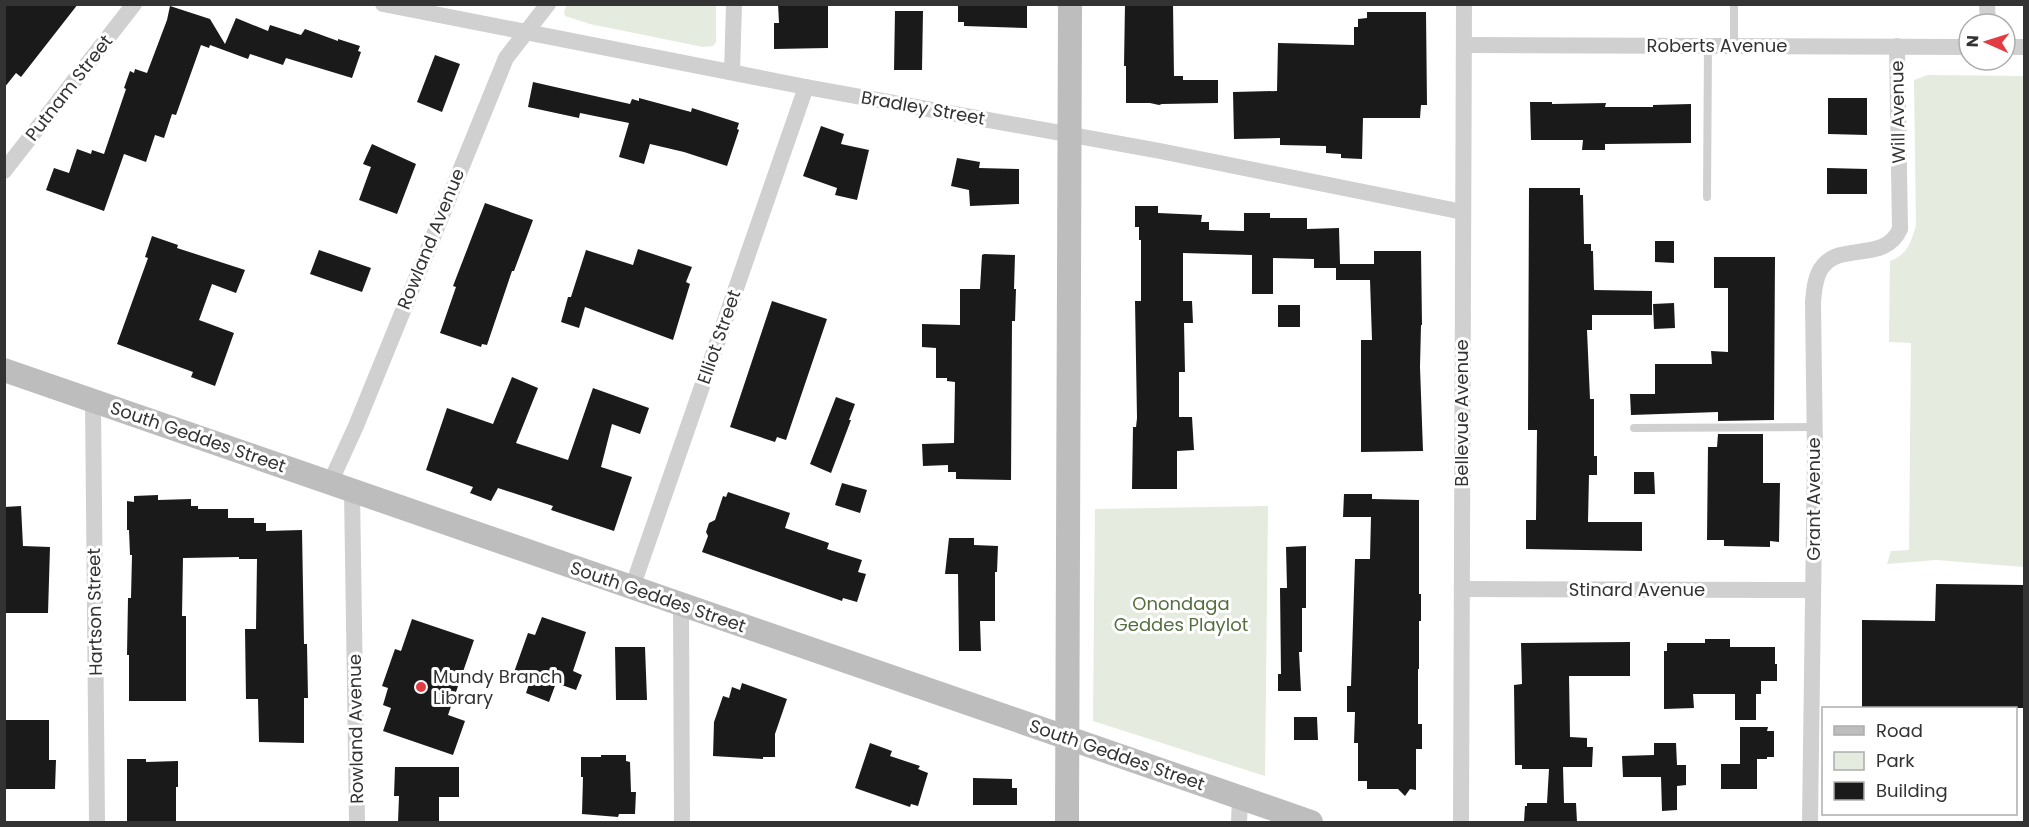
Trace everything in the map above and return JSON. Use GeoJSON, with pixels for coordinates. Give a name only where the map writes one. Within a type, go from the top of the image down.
{"type":"FeatureCollection","features":[{"type":"Feature","properties":{"kind":"main road"},"geometry":{"type":"LineString","coordinates":[[1067,822],[1070,4]]}},
{"type":"Feature","properties":{"kind":"main road","name":"South Geddes Street"},"geometry":{"type":"LineString","coordinates":[[4,370],[1311,822]]}},
{"type":"Feature","properties":{"kind":"street","name":"Putnam Street"},"geometry":{"type":"LineString","coordinates":[[4,171],[134,4]]}},
{"type":"Feature","properties":{"kind":"street","name":"Bradley Street"},"geometry":{"type":"LineString","coordinates":[[383,4],[806,87],[1160,150],[1464,212]]}},
{"type":"Feature","properties":{"kind":"street","name":"Rowland Avenue"},"geometry":{"type":"LineString","coordinates":[[357,822],[341,487],[356,426],[506,58],[548,4]]}},
{"type":"Feature","properties":{"kind":"street"},"geometry":{"type":"LineString","coordinates":[[732,72],[734,4]]}},
{"type":"Feature","properties":{"kind":"street","name":"Bellevue Avenue"},"geometry":{"type":"LineString","coordinates":[[1461,822],[1464,4]]}},
{"type":"Feature","properties":{"kind":"street","name":"Roberts Avenue"},"geometry":{"type":"LineString","coordinates":[[1464,45],[1957,47]]}},
{"type":"Feature","properties":{"kind":"street","name":"Will Avenue"},"geometry":{"type":"LineString","coordinates":[[1897,46],[1900,229]]}},
{"type":"Feature","properties":{"kind":"street","name":"Elliot Street"},"geometry":{"type":"LineString","coordinates":[[632,588],[806,87]]}},
{"type":"Feature","properties":{"kind":"street","name":"Grant Avenue"},"geometry":{"type":"LineString","coordinates":[[1810,822],[1813,302],[1815,283],[1823,266],[1837,256],[1878,249],[1895,241],[1900,229]]}},
{"type":"Feature","properties":{"kind":"street","name":"Hartson Street"},"geometry":{"type":"LineString","coordinates":[[93,400],[98,822]]}},
{"type":"Feature","properties":{"kind":"street","name":"Stinard Avenue"},"geometry":{"type":"LineString","coordinates":[[1461,589],[1813,590]]}},
{"type":"Feature","properties":{"kind":"street"},"geometry":{"type":"LineString","coordinates":[[681,605],[682,822]]}},
{"type":"Feature","properties":{"kind":"street"},"geometry":{"type":"LineString","coordinates":[[1239,822],[1240,798]]}},
{"type":"Feature","properties":{"kind":"lane"},"geometry":{"type":"LineString","coordinates":[[1734,4],[1734,46]]}},
{"type":"Feature","properties":{"kind":"lane"},"geometry":{"type":"LineString","coordinates":[[1707,197],[1708,46]]}},
{"type":"Feature","properties":{"kind":"lane"},"geometry":{"type":"LineString","coordinates":[[1634,428],[1814,427]]}},
{"type":"Feature","properties":{"kind":"green space"},"geometry":{"type":"Polygon","coordinates":[[[567,4],[716,5],[716,42],[713,46],[703,47],[590,24],[565,16],[567,4]]]}},
{"type":"Feature","properties":{"kind":"green space"},"geometry":{"type":"Polygon","coordinates":[[[1928,75],[2024,76],[2024,567],[1936,560],[1887,564],[1891,551],[1909,550],[1911,343],[1889,342],[1890,261],[1905,252],[1916,226],[1914,80],[1928,75]]]}},
{"type":"Feature","properties":{"kind":"green space","name":"Onondaga Geddes Playlot"},"geometry":{"type":"Polygon","coordinates":[[[1268,506],[1265,776],[1093,721],[1095,509],[1268,506]]]}},
{"type":"Feature","properties":{"kind":"building"},"geometry":{"type":"Polygon","coordinates":[[[4,4],[78,4],[21,77],[16,73],[4,88],[4,4]]]}},
{"type":"Feature","properties":{"kind":"building"},"geometry":{"type":"Polygon","coordinates":[[[778,4],[828,4],[828,48],[774,49],[774,23],[779,23],[778,4]]]}},
{"type":"Feature","properties":{"kind":"building"},"geometry":{"type":"Polygon","coordinates":[[[958,4],[1027,4],[1027,28],[964,26],[964,22],[958,22],[958,4]]]}},
{"type":"Feature","properties":{"kind":"building"},"geometry":{"type":"Polygon","coordinates":[[[1125,4],[1173,4],[1174,76],[1183,76],[1183,80],[1218,80],[1218,103],[1159,105],[1126,103],[1125,4]]]}},
{"type":"Feature","properties":{"kind":"building"},"geometry":{"type":"Polygon","coordinates":[[[170,6],[210,19],[225,44],[236,18],[268,31],[270,25],[301,35],[305,29],[360,46],[358,51],[361,52],[352,78],[286,58],[283,65],[250,54],[248,59],[210,45],[209,48],[201,45],[176,115],[172,114],[164,138],[155,135],[146,162],[124,154],[104,211],[46,190],[54,168],[69,173],[77,149],[91,154],[92,150],[104,154],[130,71],[134,73],[135,69],[147,73],[170,6]]]}},
{"type":"Feature","properties":{"kind":"building"},"geometry":{"type":"Polygon","coordinates":[[[895,11],[923,11],[922,70],[894,70],[895,11]]]}},
{"type":"Feature","properties":{"kind":"building"},"geometry":{"type":"Polygon","coordinates":[[[1367,12],[1426,12],[1427,105],[1421,105],[1420,118],[1363,118],[1362,159],[1341,158],[1341,154],[1326,153],[1326,146],[1280,145],[1280,138],[1234,139],[1233,92],[1277,91],[1278,43],[1354,45],[1354,27],[1358,27],[1358,19],[1367,18],[1367,12]]]}},
{"type":"Feature","properties":{"kind":"building"},"geometry":{"type":"Polygon","coordinates":[[[435,55],[460,64],[442,112],[417,102],[435,55]]]}},
{"type":"Feature","properties":{"kind":"building"},"geometry":{"type":"Polygon","coordinates":[[[533,82],[630,104],[632,99],[639,101],[639,98],[691,112],[692,108],[739,123],[737,129],[739,130],[727,166],[650,144],[644,164],[619,157],[629,123],[580,113],[579,118],[528,107],[533,82]]]}},
{"type":"Feature","properties":{"kind":"building"},"geometry":{"type":"Polygon","coordinates":[[[1828,98],[1867,98],[1867,135],[1828,134],[1828,98]]]}},
{"type":"Feature","properties":{"kind":"building"},"geometry":{"type":"Polygon","coordinates":[[[1530,102],[1606,103],[1605,107],[1691,104],[1691,143],[1605,144],[1605,150],[1582,150],[1583,140],[1531,140],[1530,102]]]}},
{"type":"Feature","properties":{"kind":"building"},"geometry":{"type":"Polygon","coordinates":[[[821,126],[844,134],[841,144],[869,150],[857,200],[835,195],[837,188],[803,176],[821,126]]]}},
{"type":"Feature","properties":{"kind":"building"},"geometry":{"type":"Polygon","coordinates":[[[372,144],[416,164],[397,214],[359,200],[371,167],[363,164],[372,144]]]}},
{"type":"Feature","properties":{"kind":"building"},"geometry":{"type":"Polygon","coordinates":[[[957,158],[980,162],[979,168],[1019,169],[1019,204],[970,206],[969,190],[951,186],[957,158]]]}},
{"type":"Feature","properties":{"kind":"building"},"geometry":{"type":"Polygon","coordinates":[[[1827,168],[1867,169],[1867,194],[1827,194],[1827,168]]]}},
{"type":"Feature","properties":{"kind":"building"},"geometry":{"type":"Polygon","coordinates":[[[1529,188],[1580,188],[1580,195],[1583,195],[1584,244],[1591,244],[1591,251],[1593,251],[1594,290],[1652,291],[1652,315],[1592,315],[1592,330],[1587,330],[1590,399],[1594,399],[1594,456],[1597,456],[1597,475],[1589,475],[1588,522],[1642,522],[1642,551],[1526,549],[1526,520],[1536,520],[1537,430],[1528,430],[1529,188]]]}},
{"type":"Feature","properties":{"kind":"building"},"geometry":{"type":"Polygon","coordinates":[[[485,203],[533,220],[514,271],[512,271],[487,345],[482,344],[481,347],[440,333],[456,287],[453,286],[485,203]]]}},
{"type":"Feature","properties":{"kind":"building"},"geometry":{"type":"Polygon","coordinates":[[[1135,206],[1158,206],[1158,213],[1202,215],[1201,222],[1209,222],[1209,230],[1244,231],[1244,213],[1270,213],[1270,218],[1307,218],[1307,229],[1339,228],[1340,264],[1374,264],[1374,251],[1421,251],[1420,367],[1423,451],[1361,452],[1361,340],[1372,340],[1370,280],[1336,280],[1336,268],[1314,268],[1314,259],[1273,258],[1273,294],[1252,294],[1252,255],[1183,253],[1183,301],[1192,301],[1193,323],[1184,323],[1185,372],[1179,372],[1179,417],[1192,417],[1194,450],[1177,451],[1177,489],[1132,489],[1133,427],[1136,427],[1137,418],[1135,301],[1141,301],[1141,240],[1139,240],[1139,227],[1135,227],[1135,206]]]}},
{"type":"Feature","properties":{"kind":"building"},"geometry":{"type":"Polygon","coordinates":[[[152,236],[178,245],[177,248],[245,270],[236,293],[212,284],[199,320],[234,333],[215,386],[191,377],[193,372],[117,344],[148,258],[145,257],[152,236]]]}},
{"type":"Feature","properties":{"kind":"building"},"geometry":{"type":"Polygon","coordinates":[[[1655,241],[1674,241],[1674,263],[1655,262],[1655,241]]]}},
{"type":"Feature","properties":{"kind":"building"},"geometry":{"type":"Polygon","coordinates":[[[638,249],[692,267],[686,282],[690,284],[673,340],[585,307],[579,328],[561,322],[586,250],[633,265],[638,249]]]}},
{"type":"Feature","properties":{"kind":"building"},"geometry":{"type":"Polygon","coordinates":[[[319,250],[371,268],[362,292],[310,274],[319,250]]]}},
{"type":"Feature","properties":{"kind":"building"},"geometry":{"type":"Polygon","coordinates":[[[982,255],[1015,255],[1015,321],[1012,321],[1011,480],[956,479],[956,472],[948,472],[948,465],[923,466],[922,444],[954,443],[955,382],[947,381],[947,378],[936,378],[936,348],[922,347],[922,324],[960,325],[960,289],[980,289],[982,255]]]}},
{"type":"Feature","properties":{"kind":"building"},"geometry":{"type":"Polygon","coordinates":[[[1714,257],[1775,257],[1774,420],[1718,421],[1718,412],[1631,415],[1630,394],[1655,394],[1655,364],[1712,364],[1711,351],[1728,352],[1728,288],[1714,288],[1714,257]]]}},
{"type":"Feature","properties":{"kind":"building"},"geometry":{"type":"Polygon","coordinates":[[[772,301],[827,319],[786,440],[777,437],[775,442],[730,427],[772,301]]]}},
{"type":"Feature","properties":{"kind":"building"},"geometry":{"type":"Polygon","coordinates":[[[1674,303],[1675,328],[1654,329],[1653,304],[1674,303]]]}},
{"type":"Feature","properties":{"kind":"building"},"geometry":{"type":"Polygon","coordinates":[[[1278,305],[1300,305],[1300,327],[1278,327],[1278,305]]]}},
{"type":"Feature","properties":{"kind":"building"},"geometry":{"type":"Polygon","coordinates":[[[512,377],[538,388],[516,443],[568,460],[593,388],[649,408],[640,434],[612,424],[601,467],[632,477],[614,531],[551,510],[553,506],[498,488],[491,501],[470,493],[473,487],[426,470],[447,408],[493,424],[512,377]]]}},
{"type":"Feature","properties":{"kind":"building"},"geometry":{"type":"Polygon","coordinates":[[[836,397],[855,404],[831,473],[810,464],[836,397]]]}},
{"type":"Feature","properties":{"kind":"building"},"geometry":{"type":"Polygon","coordinates":[[[1718,434],[1763,434],[1763,483],[1780,483],[1779,542],[1770,541],[1770,547],[1724,546],[1724,540],[1707,540],[1708,447],[1717,447],[1718,434]]]}},
{"type":"Feature","properties":{"kind":"building"},"geometry":{"type":"Polygon","coordinates":[[[1634,472],[1654,472],[1655,494],[1634,494],[1634,472]]]}},
{"type":"Feature","properties":{"kind":"building"},"geometry":{"type":"Polygon","coordinates":[[[842,483],[867,490],[860,513],[835,505],[842,483]]]}},
{"type":"Feature","properties":{"kind":"building"},"geometry":{"type":"Polygon","coordinates":[[[728,492],[790,513],[785,528],[829,543],[827,549],[862,560],[858,572],[866,574],[857,602],[843,598],[842,601],[702,552],[708,536],[706,532],[709,523],[715,520],[723,496],[726,497],[728,492]]]}},
{"type":"Feature","properties":{"kind":"building"},"geometry":{"type":"Polygon","coordinates":[[[1344,494],[1372,494],[1372,499],[1419,500],[1421,621],[1419,621],[1418,724],[1422,724],[1422,749],[1416,749],[1416,790],[1410,789],[1405,796],[1398,789],[1367,789],[1367,781],[1358,781],[1358,743],[1354,743],[1355,712],[1347,712],[1347,686],[1351,686],[1355,559],[1370,559],[1371,517],[1343,517],[1344,494]]]}},
{"type":"Feature","properties":{"kind":"building"},"geometry":{"type":"Polygon","coordinates":[[[158,495],[158,500],[191,499],[191,506],[198,506],[198,509],[228,509],[228,518],[254,518],[254,523],[266,523],[266,531],[302,530],[304,644],[307,644],[308,698],[304,698],[304,743],[259,742],[258,699],[246,699],[245,629],[256,629],[257,559],[183,558],[182,616],[186,616],[186,701],[129,701],[128,598],[131,598],[132,555],[130,555],[129,530],[127,530],[127,501],[134,502],[134,496],[158,495]]]}},
{"type":"Feature","properties":{"kind":"building"},"geometry":{"type":"Polygon","coordinates":[[[21,506],[23,546],[50,547],[48,613],[4,613],[4,507],[21,506]]]}},
{"type":"Feature","properties":{"kind":"building"},"geometry":{"type":"Polygon","coordinates":[[[949,538],[974,538],[974,545],[998,546],[997,572],[995,572],[995,621],[980,621],[981,651],[959,651],[958,574],[945,574],[949,538]]]}},
{"type":"Feature","properties":{"kind":"building"},"geometry":{"type":"Polygon","coordinates":[[[1306,546],[1306,608],[1302,608],[1302,652],[1299,652],[1301,691],[1278,691],[1278,674],[1281,674],[1280,588],[1287,588],[1286,547],[1306,546]]]}},
{"type":"Feature","properties":{"kind":"building"},"geometry":{"type":"Polygon","coordinates":[[[1936,584],[2025,585],[2025,708],[1862,707],[1862,620],[1935,621],[1936,584]]]}},
{"type":"Feature","properties":{"kind":"building"},"geometry":{"type":"Polygon","coordinates":[[[542,617],[586,632],[573,671],[582,675],[576,690],[556,683],[549,702],[526,693],[530,681],[513,675],[528,633],[535,635],[542,617]]]}},
{"type":"Feature","properties":{"kind":"building","name":"Mundy Branch Library"},"geometry":{"type":"Polygon","coordinates":[[[412,619],[474,640],[448,715],[465,721],[453,755],[383,731],[391,708],[383,705],[388,688],[382,686],[395,649],[401,651],[412,619]]]}},
{"type":"Feature","properties":{"kind":"building"},"geometry":{"type":"Polygon","coordinates":[[[1705,639],[1730,639],[1730,647],[1775,647],[1777,681],[1761,681],[1761,694],[1756,694],[1756,720],[1735,720],[1735,694],[1693,694],[1694,708],[1664,709],[1664,651],[1667,651],[1667,643],[1705,643],[1705,639]]]}},
{"type":"Feature","properties":{"kind":"building"},"geometry":{"type":"Polygon","coordinates":[[[1630,642],[1630,676],[1569,676],[1570,737],[1587,738],[1587,747],[1593,747],[1592,767],[1563,767],[1564,803],[1576,803],[1577,822],[1524,822],[1527,803],[1547,803],[1549,769],[1522,769],[1522,765],[1515,765],[1514,685],[1522,684],[1521,643],[1630,642]]]}},
{"type":"Feature","properties":{"kind":"building"},"geometry":{"type":"Polygon","coordinates":[[[615,647],[645,647],[647,700],[616,700],[615,647]]]}},
{"type":"Feature","properties":{"kind":"building"},"geometry":{"type":"Polygon","coordinates":[[[742,683],[787,699],[775,734],[775,757],[763,757],[763,759],[713,756],[714,722],[723,696],[729,698],[732,687],[740,690],[742,683]]]}},
{"type":"Feature","properties":{"kind":"building"},"geometry":{"type":"Polygon","coordinates":[[[1294,717],[1317,717],[1318,740],[1294,740],[1294,717]]]}},
{"type":"Feature","properties":{"kind":"building"},"geometry":{"type":"Polygon","coordinates":[[[6,720],[49,720],[49,760],[56,760],[55,789],[4,789],[6,720]]]}},
{"type":"Feature","properties":{"kind":"building"},"geometry":{"type":"Polygon","coordinates":[[[1740,727],[1768,727],[1767,731],[1774,731],[1774,757],[1757,759],[1757,789],[1721,789],[1721,764],[1740,764],[1740,727]]]}},
{"type":"Feature","properties":{"kind":"building"},"geometry":{"type":"Polygon","coordinates":[[[870,743],[892,751],[890,756],[920,766],[918,769],[928,773],[918,806],[911,804],[910,807],[855,788],[870,743]]]}},
{"type":"Feature","properties":{"kind":"building"},"geometry":{"type":"Polygon","coordinates":[[[1654,743],[1676,743],[1677,765],[1686,765],[1686,785],[1677,786],[1677,810],[1662,811],[1661,777],[1623,777],[1622,756],[1654,755],[1654,743]]]}},
{"type":"Feature","properties":{"kind":"building"},"geometry":{"type":"Polygon","coordinates":[[[601,755],[626,755],[626,761],[630,762],[631,792],[636,792],[635,814],[619,814],[618,817],[582,814],[581,757],[601,757],[601,755]]]}},
{"type":"Feature","properties":{"kind":"building"},"geometry":{"type":"Polygon","coordinates":[[[127,759],[146,759],[146,762],[178,761],[176,822],[127,822],[127,759]]]}},
{"type":"Feature","properties":{"kind":"building"},"geometry":{"type":"Polygon","coordinates":[[[395,767],[459,767],[459,797],[439,797],[439,822],[398,822],[399,796],[394,796],[395,767]]]}},
{"type":"Feature","properties":{"kind":"building"},"geometry":{"type":"Polygon","coordinates":[[[973,778],[1012,779],[1012,788],[1017,788],[1017,805],[973,805],[973,778]]]}},
{"type":"Feature","properties":{"kind":"place","name":"Mundy Branch Library"},"geometry":{"type":"Point","coordinates":[421,687]}}]}
